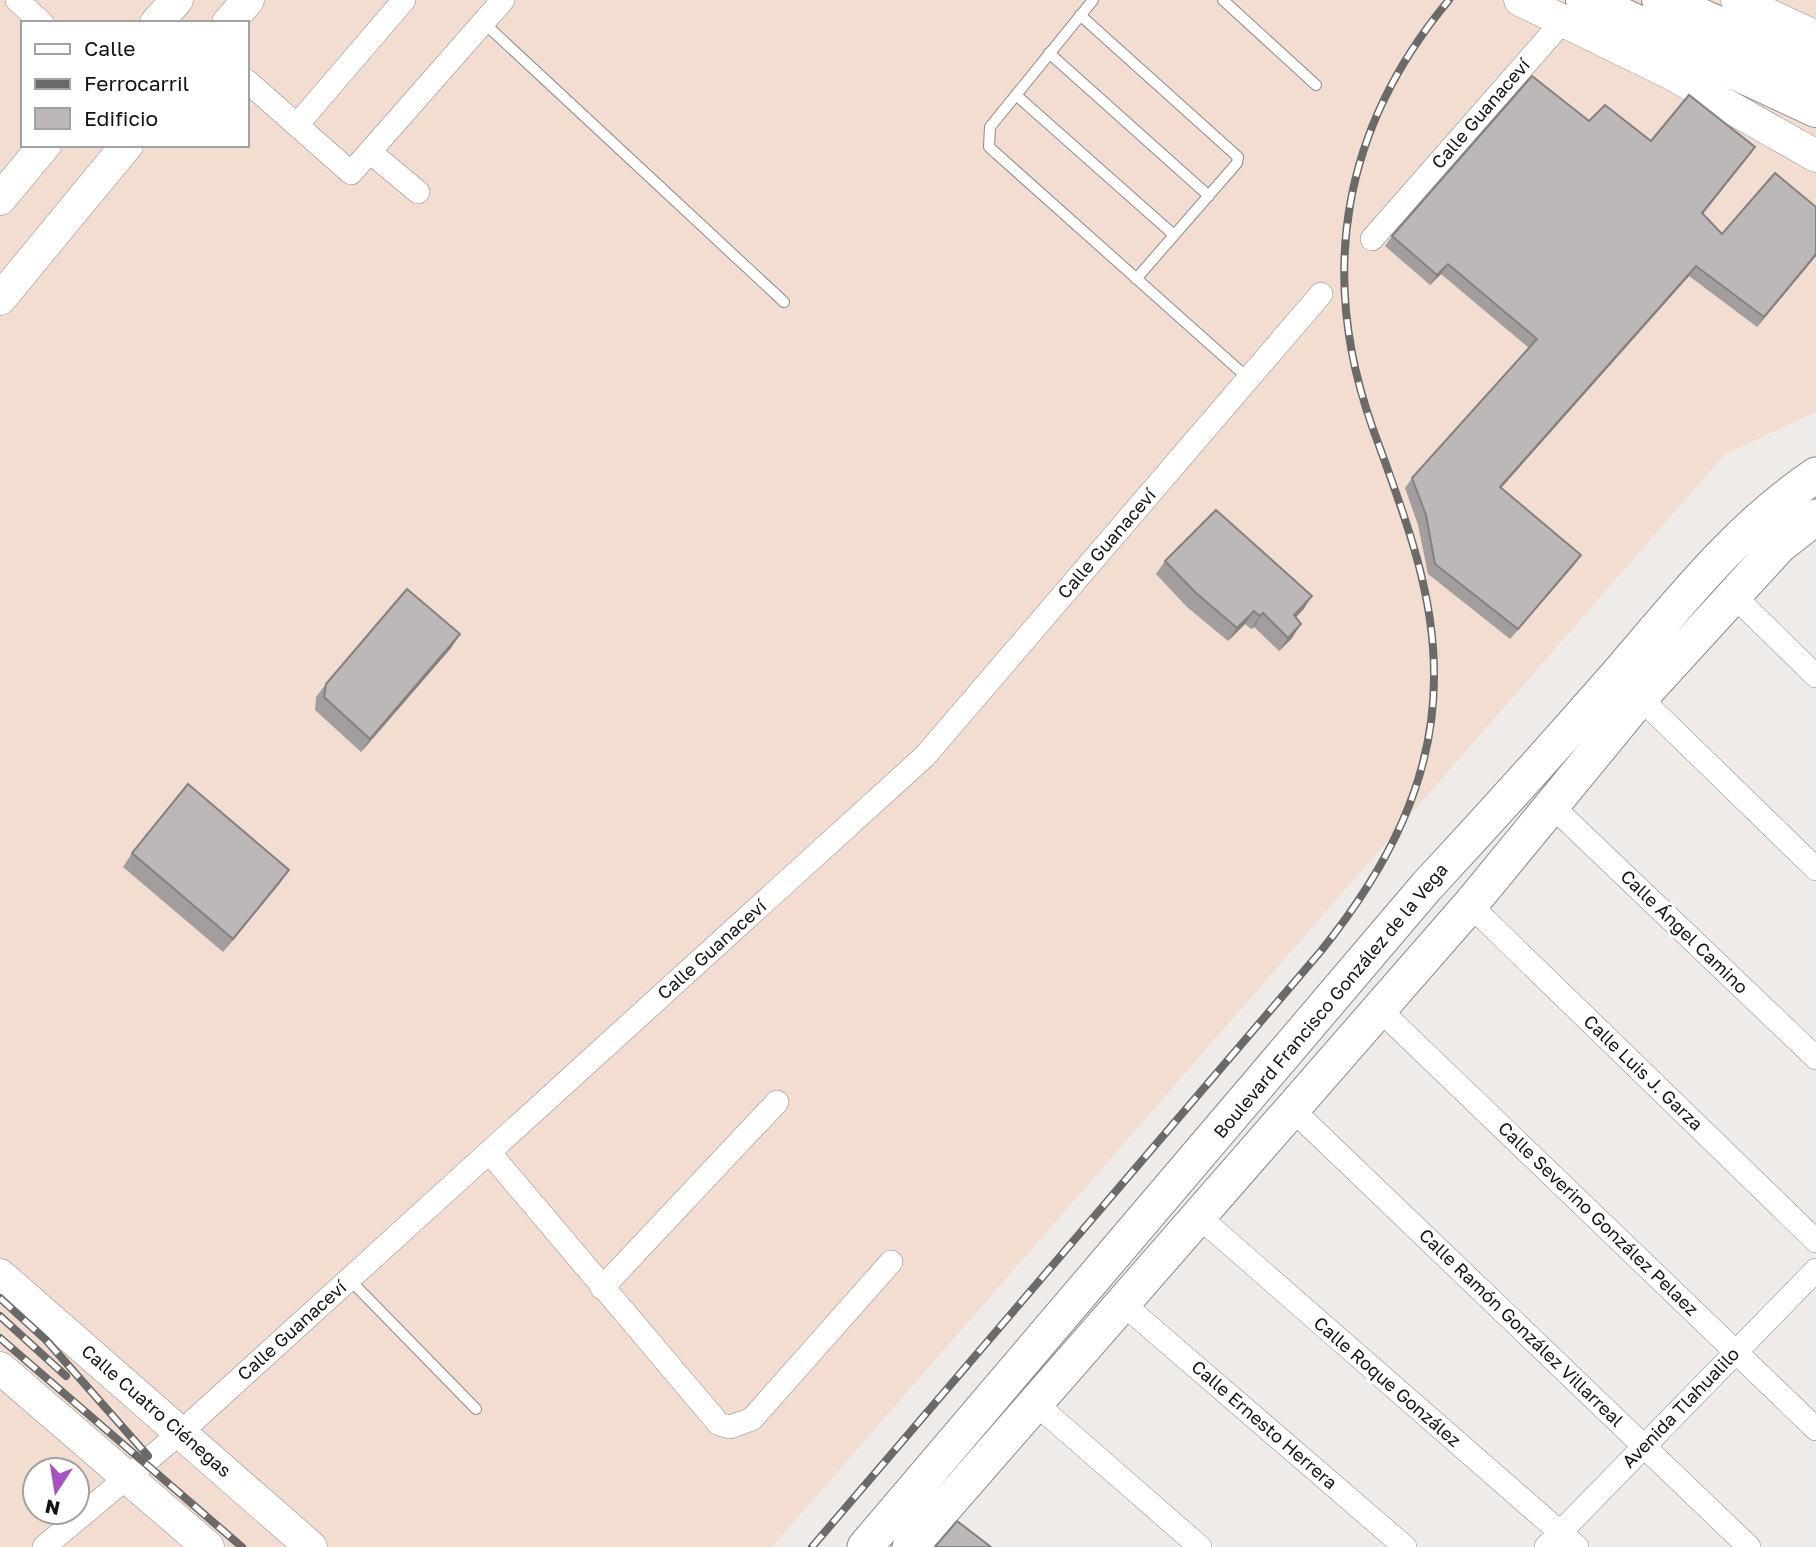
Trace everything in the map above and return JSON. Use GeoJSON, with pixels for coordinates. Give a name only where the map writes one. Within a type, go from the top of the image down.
{"type":"FeatureCollection","features":[{"type":"Feature","properties":{"kind":"highway"},"geometry":{"type":"LineString","coordinates":[[1661,0],[1816,70]]}},
{"type":"Feature","properties":{"kind":"highway"},"geometry":{"type":"LineString","coordinates":[[1562,9],[1709,59],[1816,108]]}},
{"type":"Feature","properties":{"kind":"highway"},"geometry":{"type":"LineString","coordinates":[[1709,59],[1743,91],[1816,131]]}},
{"type":"Feature","properties":{"kind":"main road","name":"Boulevard Francisco González de la Vega"},"geometry":{"type":"LineString","coordinates":[[909,1547],[950,1518],[1035,1403],[1470,905],[1551,806],[1709,567],[1757,521],[1816,475]]}},
{"type":"Feature","properties":{"kind":"main road","name":"Boulevard Francisco González de la Vega"},"geometry":{"type":"LineString","coordinates":[[865,1547],[1426,887],[1628,686],[1732,594],[1779,546],[1816,517]]}},
{"type":"Feature","properties":{"kind":"street"},"geometry":{"type":"LineString","coordinates":[[17,0],[40,21]]}},
{"type":"Feature","properties":{"kind":"street"},"geometry":{"type":"LineString","coordinates":[[230,21],[248,0]]}},
{"type":"Feature","properties":{"kind":"street"},"geometry":{"type":"LineString","coordinates":[[297,125],[404,0]]}},
{"type":"Feature","properties":{"kind":"street"},"geometry":{"type":"LineString","coordinates":[[248,82],[351,173],[503,0]]}},
{"type":"Feature","properties":{"kind":"street"},"geometry":{"type":"LineString","coordinates":[[1520,0],[1562,9],[1816,156]]}},
{"type":"Feature","properties":{"kind":"street"},"geometry":{"type":"LineString","coordinates":[[1737,0],[1816,37]]}},
{"type":"Feature","properties":{"kind":"street","name":"Calle Guanaceví"},"geometry":{"type":"LineString","coordinates":[[1371,239],[1562,9]]}},
{"type":"Feature","properties":{"kind":"street"},"geometry":{"type":"LineString","coordinates":[[0,199],[44,147]]}},
{"type":"Feature","properties":{"kind":"street"},"geometry":{"type":"LineString","coordinates":[[5,284],[125,147]]}},
{"type":"Feature","properties":{"kind":"street"},"geometry":{"type":"LineString","coordinates":[[369,152],[418,192]]}},
{"type":"Feature","properties":{"kind":"street","name":"Calle Guanaceví"},"geometry":{"type":"LineString","coordinates":[[44,1547],[180,1433],[925,757],[1321,295]]}},
{"type":"Feature","properties":{"kind":"street"},"geometry":{"type":"LineString","coordinates":[[1732,594],[1816,676]]}},
{"type":"Feature","properties":{"kind":"street"},"geometry":{"type":"LineString","coordinates":[[1628,686],[1816,869]]}},
{"type":"Feature","properties":{"kind":"street","name":"Calle Ángel Camino"},"geometry":{"type":"LineString","coordinates":[[1551,806],[1816,1058]]}},
{"type":"Feature","properties":{"kind":"street","name":"Calle Luis J. Garza"},"geometry":{"type":"LineString","coordinates":[[1470,905],[1816,1241]]}},
{"type":"Feature","properties":{"kind":"street","name":"Calle Severino González Pelaez"},"geometry":{"type":"LineString","coordinates":[[1379,1009],[1816,1429]]}},
{"type":"Feature","properties":{"kind":"street"},"geometry":{"type":"LineString","coordinates":[[602,1288],[777,1102]]}},
{"type":"Feature","properties":{"kind":"street","name":"Calle Ramón González Villarreal"},"geometry":{"type":"LineString","coordinates":[[1292,1109],[1749,1547]]}},
{"type":"Feature","properties":{"kind":"street"},"geometry":{"type":"LineString","coordinates":[[489,1152],[719,1424],[730,1427],[752,1419],[891,1262]]}},
{"type":"Feature","properties":{"kind":"street","name":"Calle Roque González"},"geometry":{"type":"LineString","coordinates":[[1198,1216],[1561,1542]]}},
{"type":"Feature","properties":{"kind":"street","name":"Avenida Tlahualilo"},"geometry":{"type":"LineString","coordinates":[[1561,1542],[1644,1446],[1816,1270]]}},
{"type":"Feature","properties":{"kind":"street","name":"Calle Cuatro Ciénegas"},"geometry":{"type":"LineString","coordinates":[[0,1275],[311,1547]]}},
{"type":"Feature","properties":{"kind":"street","name":"Calle Ernesto Herrera"},"geometry":{"type":"LineString","coordinates":[[1122,1303],[1405,1547]]}},
{"type":"Feature","properties":{"kind":"street"},"geometry":{"type":"LineString","coordinates":[[0,1368],[208,1547]]}},
{"type":"Feature","properties":{"kind":"street"},"geometry":{"type":"LineString","coordinates":[[1035,1403],[1200,1547]]}},
{"type":"Feature","properties":{"kind":"lane"},"geometry":{"type":"LineString","coordinates":[[1093,0],[990,127],[988,141],[992,153],[1249,379]]}},
{"type":"Feature","properties":{"kind":"lane"},"geometry":{"type":"LineString","coordinates":[[1223,0],[1316,85]]}},
{"type":"Feature","properties":{"kind":"lane"},"geometry":{"type":"LineString","coordinates":[[1080,15],[1234,150],[1237,163],[1136,279]]}},
{"type":"Feature","properties":{"kind":"lane"},"geometry":{"type":"LineString","coordinates":[[483,22],[784,302]]}},
{"type":"Feature","properties":{"kind":"lane"},"geometry":{"type":"LineString","coordinates":[[1049,53],[1209,196]]}},
{"type":"Feature","properties":{"kind":"lane"},"geometry":{"type":"LineString","coordinates":[[1016,95],[1174,235]]}},
{"type":"Feature","properties":{"kind":"lane"},"geometry":{"type":"LineString","coordinates":[[349,1279],[476,1409]]}},
{"type":"Feature","properties":{"kind":"shaded area"},"geometry":{"type":"Polygon","coordinates":[[[0,0],[1816,0],[1816,412],[1725,454],[772,1547],[0,1547],[0,0]]]}},
{"type":"Feature","properties":{"kind":"building"},"geometry":{"type":"Polygon","coordinates":[[[1532,76],[1589,121],[1605,105],[1651,141],[1689,95],[1755,147],[1702,213],[1722,234],[1775,173],[1816,207],[1816,254],[1764,317],[1696,266],[1500,487],[1581,555],[1518,629],[1435,564],[1426,515],[1412,478],[1537,339],[1448,264],[1437,275],[1392,236],[1532,76]]]}},
{"type":"Feature","properties":{"kind":"building"},"geometry":{"type":"Polygon","coordinates":[[[1216,510],[1312,596],[1294,615],[1301,624],[1288,638],[1263,613],[1260,616],[1254,611],[1237,628],[1196,593],[1165,561],[1216,510]]]}},
{"type":"Feature","properties":{"kind":"building"},"geometry":{"type":"Polygon","coordinates":[[[407,589],[460,634],[370,739],[324,697],[326,684],[407,589]]]}},
{"type":"Feature","properties":{"kind":"building"},"geometry":{"type":"Polygon","coordinates":[[[188,784],[289,870],[233,939],[132,853],[188,784]]]}},
{"type":"Feature","properties":{"kind":"building"},"geometry":{"type":"Polygon","coordinates":[[[957,1521],[991,1547],[935,1547],[957,1521]]]}},
{"type":"Feature","properties":{"kind":"railway"},"geometry":{"type":"LineString","coordinates":[[812,1547],[1321,951],[1366,888],[1386,856],[1402,822],[1426,751],[1432,713],[1433,642],[1429,611],[1414,549],[1356,371],[1346,314],[1344,258],[1350,204],[1364,150],[1385,99],[1413,48],[1449,0]]}},
{"type":"Feature","properties":{"kind":"railway"},"geometry":{"type":"LineString","coordinates":[[0,1298],[46,1340],[148,1456]]}},
{"type":"Feature","properties":{"kind":"railway"},"geometry":{"type":"LineString","coordinates":[[0,1316],[66,1376]]}},
{"type":"Feature","properties":{"kind":"railway"},"geometry":{"type":"LineString","coordinates":[[0,1338],[242,1547]]}}]}
